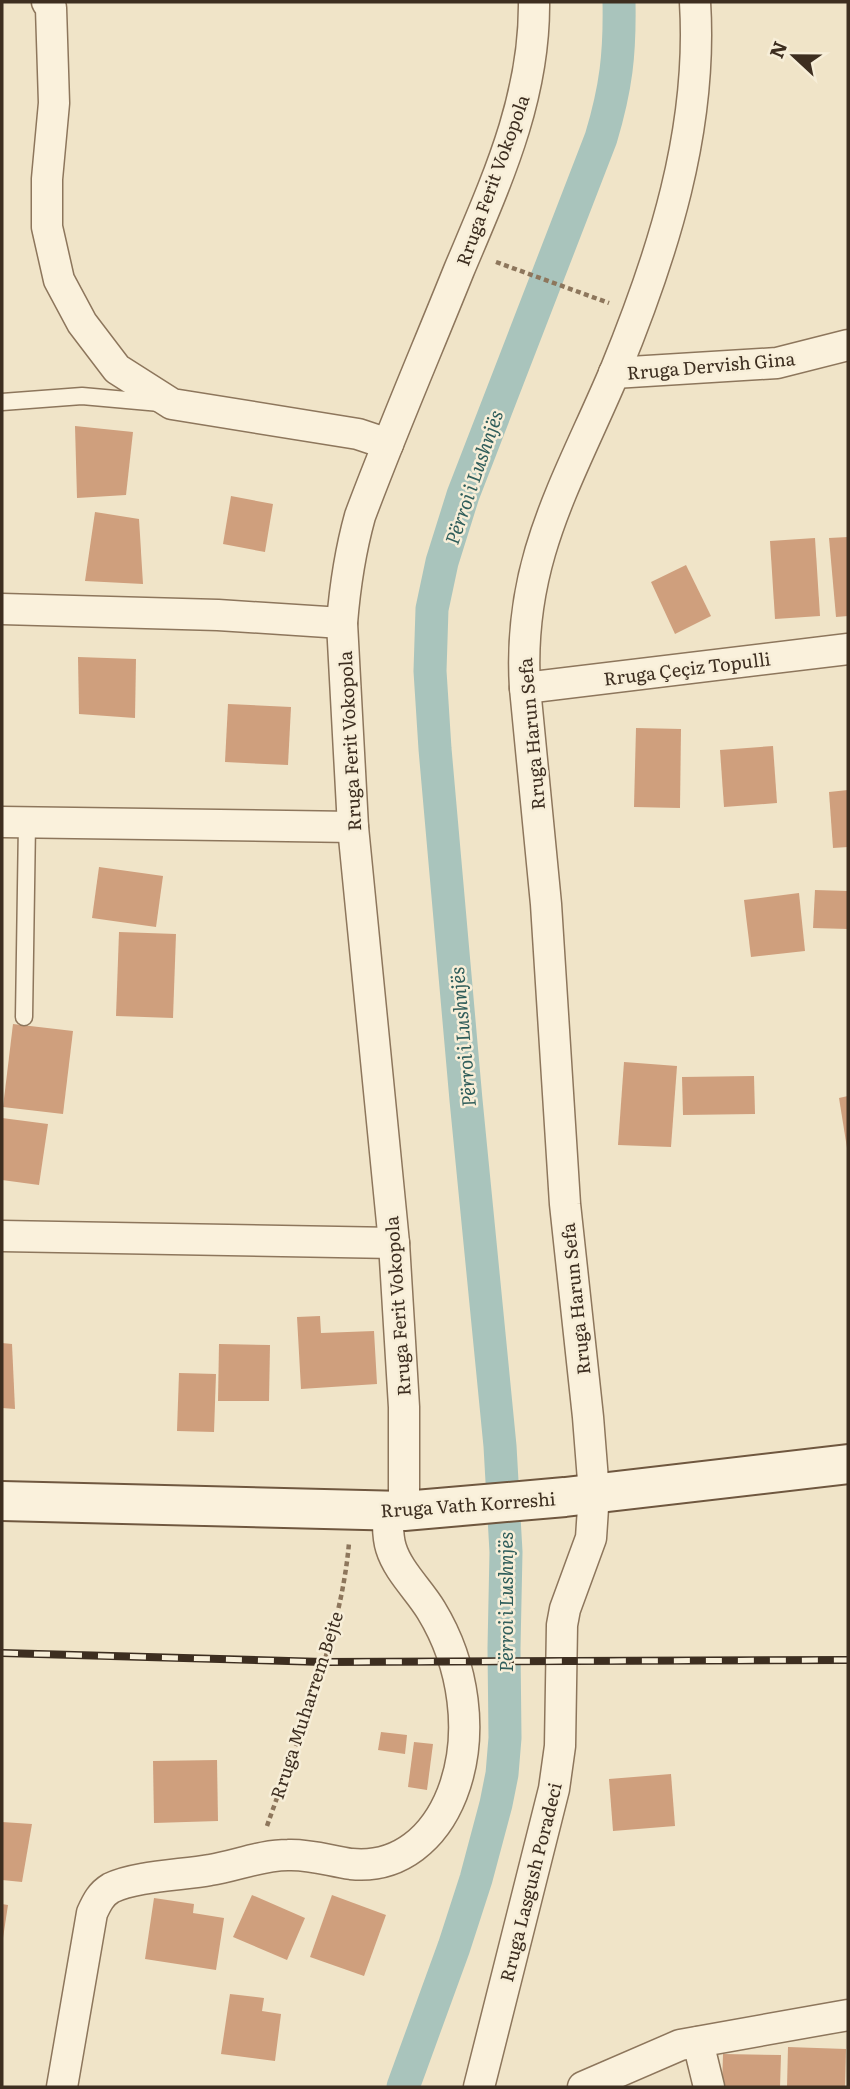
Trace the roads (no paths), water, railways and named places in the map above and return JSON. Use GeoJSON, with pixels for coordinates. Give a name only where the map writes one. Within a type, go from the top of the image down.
{"type":"FeatureCollection","features":[{"type":"Feature","properties":{"kind":"main road","name":"Rruga Vath Korreshi"},"geometry":{"type":"LineString","coordinates":[[2,1501],[393,1511],[580,1495],[848,1464]]}},
{"type":"Feature","properties":{"kind":"street"},"geometry":{"type":"LineString","coordinates":[[47,2],[51,8],[54,103],[47,179],[47,227],[59,280],[82,323],[117,369],[172,404],[358,434],[388,444]]}},
{"type":"Feature","properties":{"kind":"street","name":"Rruga Ferit Vokopola"},"geometry":{"type":"LineString","coordinates":[[393,1511],[404,1407],[394,1243],[353,827],[342,623],[344,590],[360,516],[519,115],[534,35],[534,2]]}},
{"type":"Feature","properties":{"kind":"street","name":"Rruga Harun Sefa"},"geometry":{"type":"LineString","coordinates":[[560,1675],[565,1609],[591,1538],[580,1495],[547,904],[523,656],[526,615],[540,549],[562,488],[614,373],[663,236],[682,167],[691,121],[697,30],[695,2]]}},
{"type":"Feature","properties":{"kind":"street","name":"Rruga Dervish Gina"},"geometry":{"type":"LineString","coordinates":[[614,373],[778,363],[848,345]]}},
{"type":"Feature","properties":{"kind":"street"},"geometry":{"type":"LineString","coordinates":[[2,609],[218,615],[342,623]]}},
{"type":"Feature","properties":{"kind":"street","name":"Rruga Çeçiz Topulli"},"geometry":{"type":"LineString","coordinates":[[525,688],[848,649]]}},
{"type":"Feature","properties":{"kind":"street"},"geometry":{"type":"LineString","coordinates":[[14,823],[353,827]]}},
{"type":"Feature","properties":{"kind":"street"},"geometry":{"type":"LineString","coordinates":[[2,1237],[394,1243]]}},
{"type":"Feature","properties":{"kind":"street"},"geometry":{"type":"LineString","coordinates":[[62,2087],[92,1913],[102,1895],[127,1883],[212,1870],[263,1857],[296,1855],[363,1864],[390,1860],[412,1850],[435,1826],[452,1793],[465,1735],[464,1708],[458,1675],[435,1618],[393,1556],[389,1539],[393,1511]]}},
{"type":"Feature","properties":{"kind":"street","name":"Rruga Lasgush Poradeci"},"geometry":{"type":"LineString","coordinates":[[480,2087],[554,1789],[560,1746],[560,1675]]}},
{"type":"Feature","properties":{"kind":"street"},"geometry":{"type":"LineString","coordinates":[[583,2087],[680,2045],[848,2015]]}},
{"type":"Feature","properties":{"kind":"street"},"geometry":{"type":"LineString","coordinates":[[698,2042],[709,2087]]}},
{"type":"Feature","properties":{"kind":"lane"},"geometry":{"type":"LineString","coordinates":[[2,402],[82,396],[172,404]]}},
{"type":"Feature","properties":{"kind":"lane"},"geometry":{"type":"LineString","coordinates":[[14,823],[24,1017]]}},
{"type":"Feature","properties":{"kind":"waterway","name":"Përroi i Lushnjës"},"geometry":{"type":"LineString","coordinates":[[403,2087],[476,1879],[496,1804],[505,1738],[506,1552],[500,1446],[435,749],[430,671],[432,609],[442,562],[463,495],[601,138],[616,71],[619,2]]}},
{"type":"Feature","properties":{"kind":"railway"},"geometry":{"type":"LineString","coordinates":[[2,1653],[323,1662],[848,1660]]}}]}
